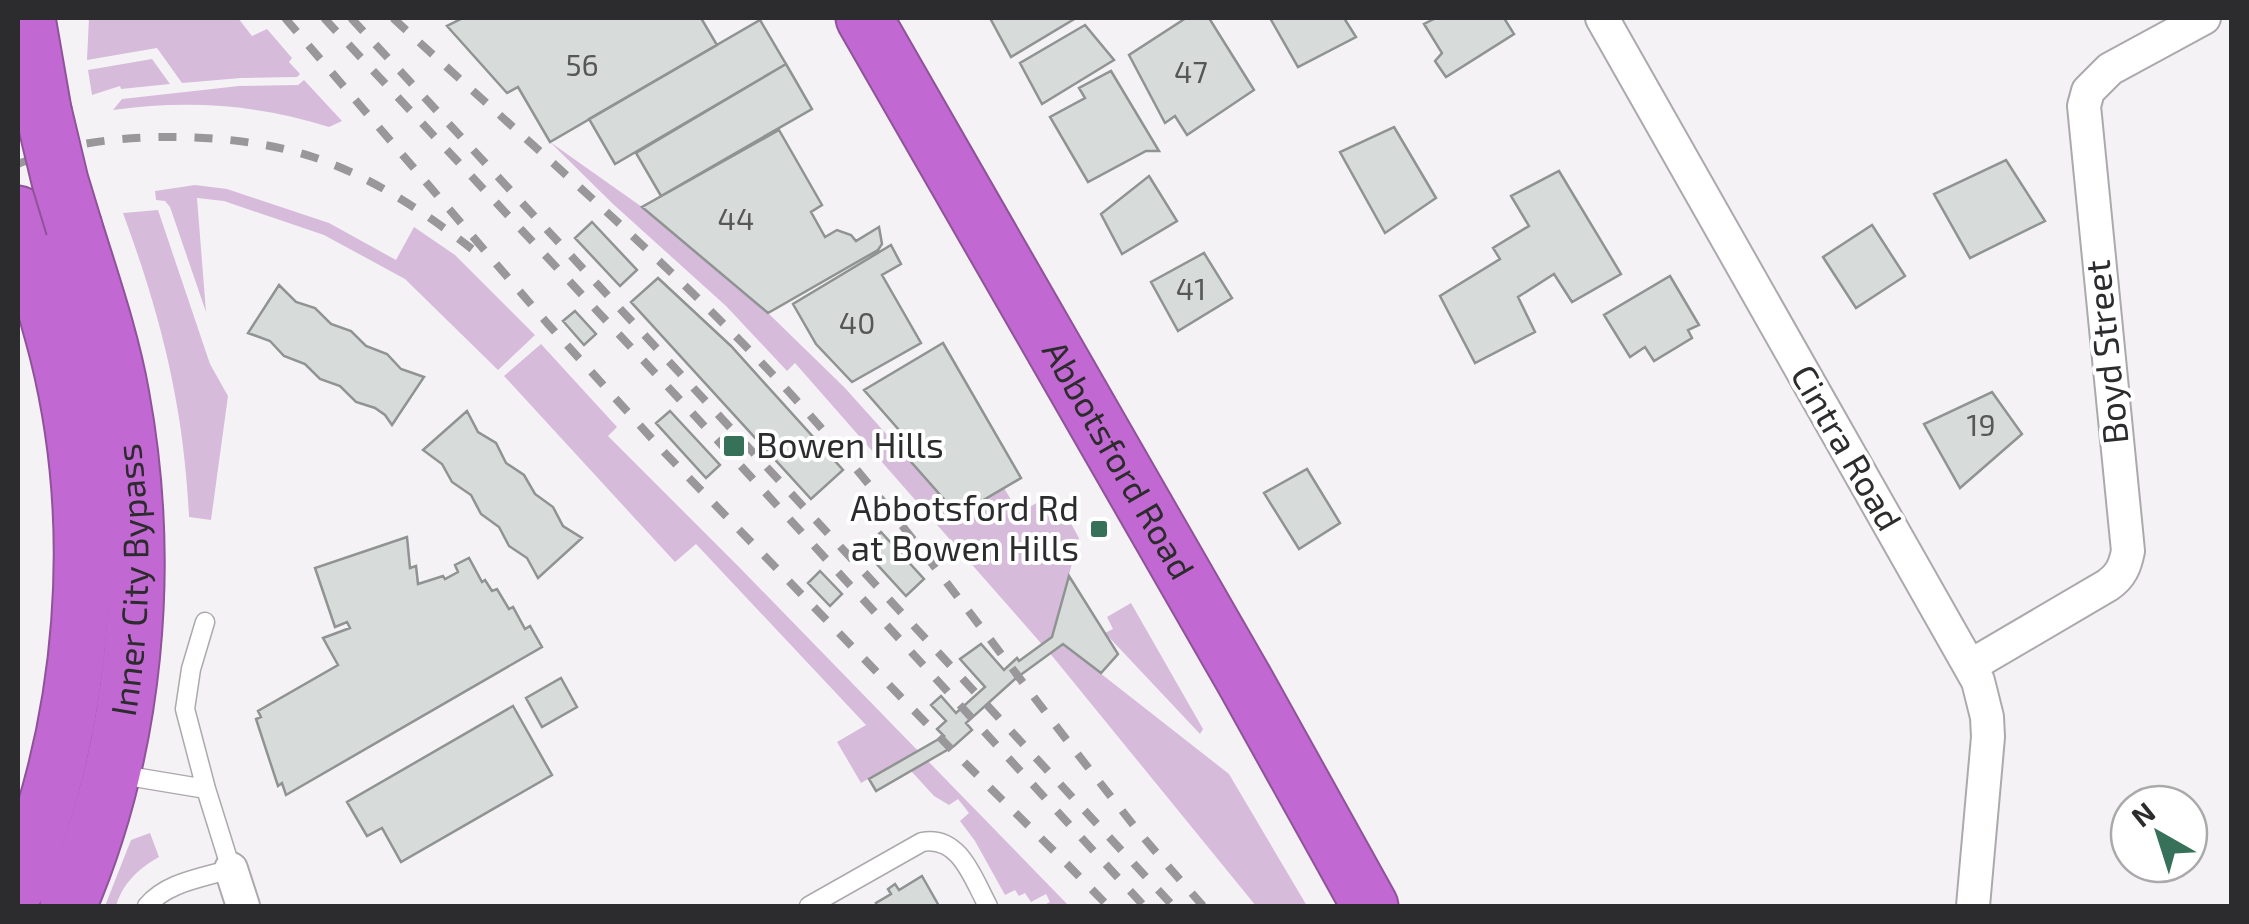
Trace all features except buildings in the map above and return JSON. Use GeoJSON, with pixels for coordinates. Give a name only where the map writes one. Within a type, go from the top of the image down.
{"type":"FeatureCollection","features":[{"type":"Feature","properties":{"kind":"highway","name":"Inner City Bypass"},"geometry":{"type":"LineString","coordinates":[[18,886],[59,756],[78,632],[82,567],[80,498],[72,430],[39,227],[60,181],[27,18]]}},
{"type":"Feature","properties":{"kind":"highway","name":"Abbotsford Road"},"geometry":{"type":"LineString","coordinates":[[864,18],[1370,906]]}},
{"type":"Feature","properties":{"kind":"highway","name":"Inner City Bypass"},"geometry":{"type":"LineString","coordinates":[[39,227],[103,321],[121,393],[132,465],[137,548],[126,700],[97,826],[68,906]]}},
{"type":"Feature","properties":{"kind":"street","name":"Cintra Road"},"geometry":{"type":"LineString","coordinates":[[1602,18],[1970,666],[1983,698],[1988,737],[1973,906]]}},
{"type":"Feature","properties":{"kind":"street","name":"Boyd Street"},"geometry":{"type":"LineString","coordinates":[[1970,666],[2108,585],[2126,565],[2128,551],[2084,106],[2088,91],[2110,69],[2204,18]]}},
{"type":"Feature","properties":{"kind":"street"},"geometry":{"type":"LineString","coordinates":[[231,869],[243,906]]}},
{"type":"Feature","properties":{"kind":"lane"},"geometry":{"type":"LineString","coordinates":[[147,906],[170,887],[231,869],[186,709],[191,669],[205,622]]}},
{"type":"Feature","properties":{"kind":"lane"},"geometry":{"type":"LineString","coordinates":[[111,773],[206,789]]}},
{"type":"Feature","properties":{"kind":"lane"},"geometry":{"type":"LineString","coordinates":[[810,906],[922,842],[942,841],[957,852],[988,906]]}},
{"type":"Feature","properties":{"kind":"shaded area"},"geometry":{"type":"Polygon","coordinates":[[[89,18],[238,18],[252,36],[267,29],[292,58],[289,62],[300,74],[182,83],[157,48],[87,60],[89,18]]]}},
{"type":"Feature","properties":{"kind":"shaded area"},"geometry":{"type":"Polygon","coordinates":[[[152,59],[170,84],[121,89],[120,86],[92,95],[88,70],[152,59]]]}},
{"type":"Feature","properties":{"kind":"shaded area"},"geometry":{"type":"Polygon","coordinates":[[[304,80],[342,121],[329,127],[275,113],[222,106],[113,110],[122,99],[239,86],[298,85],[304,80]]]}},
{"type":"Feature","properties":{"kind":"shaded area"},"geometry":{"type":"Polygon","coordinates":[[[550,142],[642,207],[768,313],[889,437],[1004,488],[1019,513],[1054,493],[1079,538],[1052,637],[1058,647],[1063,644],[1229,774],[1307,906],[1256,906],[1053,657],[795,363],[787,371],[726,306],[550,142]]]}},
{"type":"Feature","properties":{"kind":"shaded area"},"geometry":{"type":"Polygon","coordinates":[[[195,185],[227,189],[329,223],[396,260],[414,227],[455,255],[535,335],[498,370],[405,279],[324,235],[224,201],[197,198],[206,312],[170,207],[165,201],[156,200],[155,191],[195,185]]]}},
{"type":"Feature","properties":{"kind":"shaded area"},"geometry":{"type":"Polygon","coordinates":[[[158,210],[210,364],[228,396],[211,520],[189,517],[182,438],[168,362],[149,288],[123,213],[158,210]]]}},
{"type":"Feature","properties":{"kind":"shaded area"},"geometry":{"type":"Polygon","coordinates":[[[541,344],[617,427],[608,436],[1069,906],[1042,906],[1050,902],[1046,894],[1031,902],[1025,893],[1019,896],[1015,890],[1005,895],[960,821],[969,813],[958,799],[949,805],[934,796],[901,760],[861,783],[837,742],[866,725],[696,544],[675,562],[504,376],[541,344]]]}},
{"type":"Feature","properties":{"kind":"shaded area"},"geometry":{"type":"Polygon","coordinates":[[[1131,603],[1203,729],[1200,734],[1105,633],[1113,629],[1107,617],[1131,603]]]}},
{"type":"Feature","properties":{"kind":"shaded area"},"geometry":{"type":"Polygon","coordinates":[[[150,833],[159,857],[132,877],[116,906],[105,906],[131,840],[150,833]]]}},
{"type":"Feature","properties":{"kind":"railway"},"geometry":{"type":"LineString","coordinates":[[285,18],[547,323],[665,453],[1108,906]]}},
{"type":"Feature","properties":{"kind":"railway"},"geometry":{"type":"LineString","coordinates":[[324,18],[1144,906]]}},
{"type":"Feature","properties":{"kind":"railway"},"geometry":{"type":"LineString","coordinates":[[351,18],[1173,906]]}},
{"type":"Feature","properties":{"kind":"railway"},"geometry":{"type":"LineString","coordinates":[[393,18],[618,222],[779,382],[868,483],[1130,821],[1203,906]]}},
{"type":"Feature","properties":{"kind":"railway"},"geometry":{"type":"LineString","coordinates":[[18,164],[62,148],[127,139],[192,137],[256,143],[313,157],[356,174],[416,208],[472,249]]}},
{"type":"Feature","properties":{"kind":"place","name":"Bowen Hills"},"geometry":{"type":"Point","coordinates":[734,446]}},
{"type":"Feature","properties":{"kind":"place","name":"Abbotsford Rd at Bowen Hills"},"geometry":{"type":"Point","coordinates":[1099,529]}}]}
